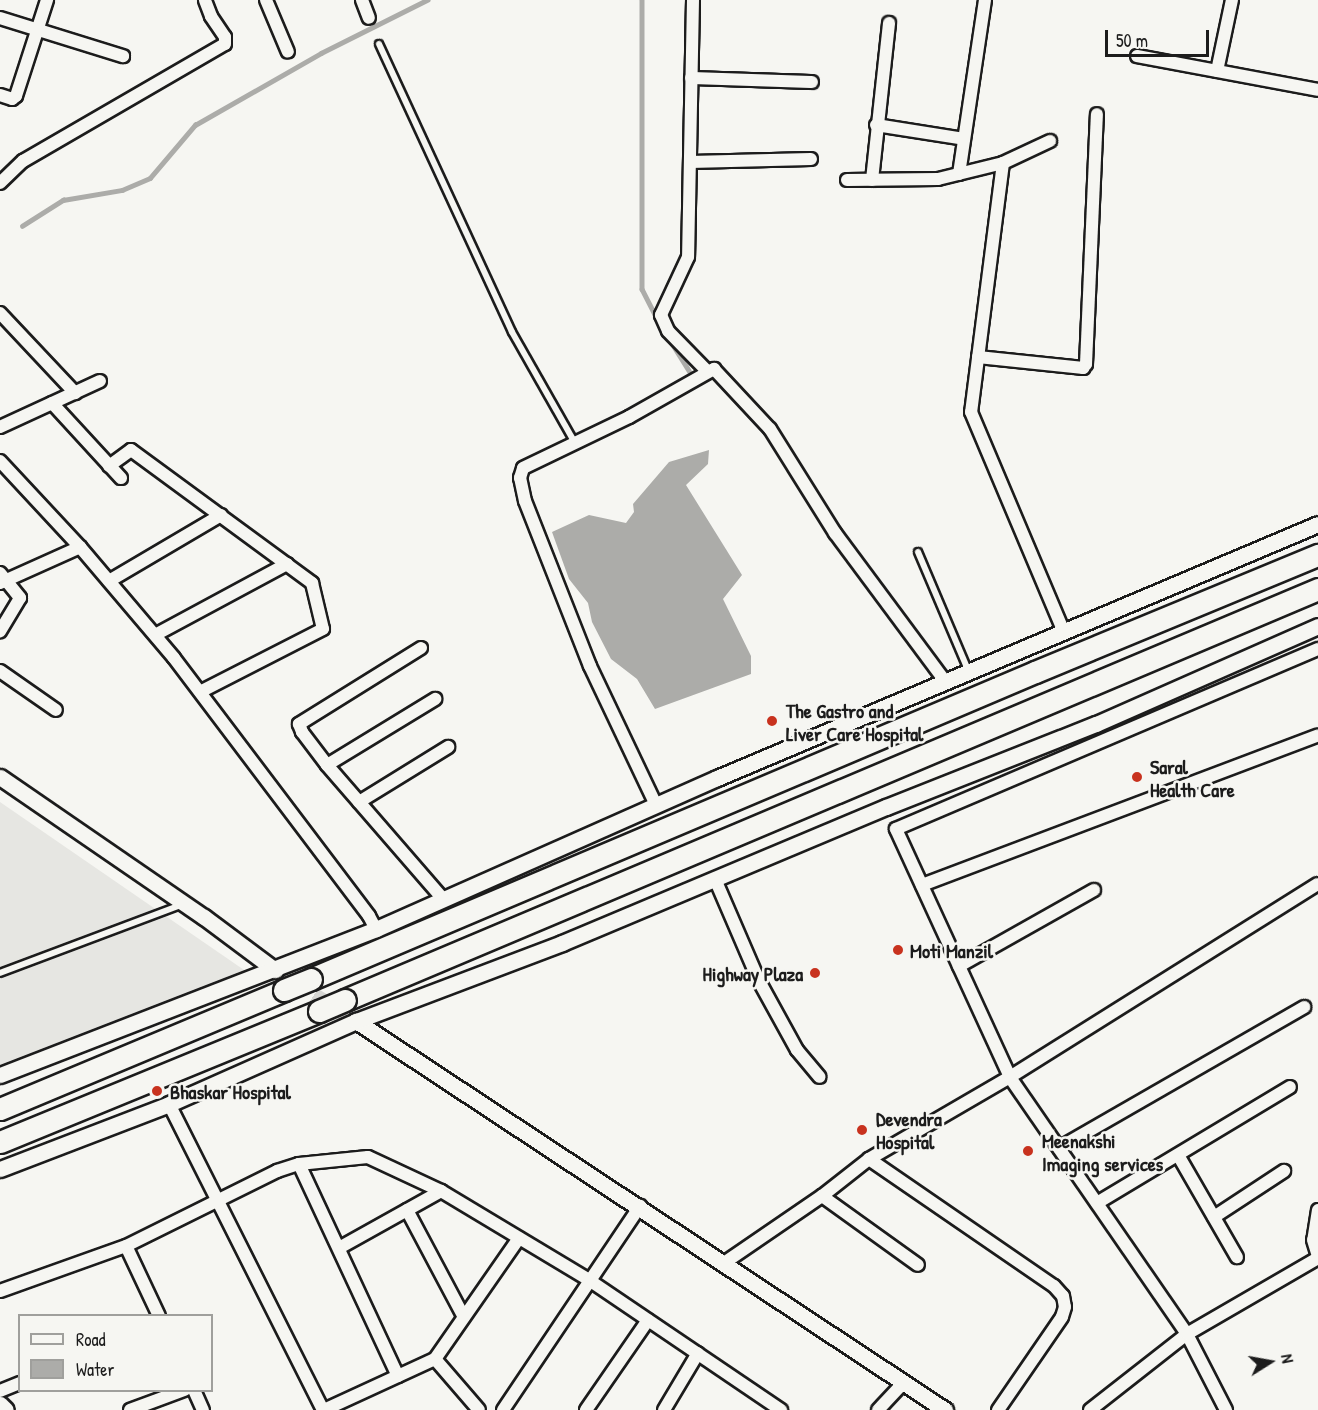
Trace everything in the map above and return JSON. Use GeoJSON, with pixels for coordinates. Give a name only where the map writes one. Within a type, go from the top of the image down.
{"type":"FeatureCollection","features":[{"type":"Feature","properties":{"kind":"highway"},"geometry":{"type":"LineString","coordinates":[[0,1109],[1024,676],[1318,555]]}},
{"type":"Feature","properties":{"kind":"highway"},"geometry":{"type":"LineString","coordinates":[[0,1142],[319,1011],[1318,589]]}},
{"type":"Feature","properties":{"kind":"street"},"geometry":{"type":"LineString","coordinates":[[0,95],[12,99],[16,96],[46,0]]}},
{"type":"Feature","properties":{"kind":"street"},"geometry":{"type":"LineString","coordinates":[[0,183],[23,161],[225,44],[225,37],[205,0]]}},
{"type":"Feature","properties":{"kind":"street"},"geometry":{"type":"LineString","coordinates":[[266,0],[288,52]]}},
{"type":"Feature","properties":{"kind":"street"},"geometry":{"type":"LineString","coordinates":[[362,0],[369,18]]}},
{"type":"Feature","properties":{"kind":"street"},"geometry":{"type":"LineString","coordinates":[[693,0],[688,257],[662,315],[668,331],[708,372]]}},
{"type":"Feature","properties":{"kind":"street"},"geometry":{"type":"LineString","coordinates":[[959,174],[985,0]]}},
{"type":"Feature","properties":{"kind":"street"},"geometry":{"type":"LineString","coordinates":[[1217,71],[1232,0]]}},
{"type":"Feature","properties":{"kind":"street"},"geometry":{"type":"LineString","coordinates":[[0,18],[123,56]]}},
{"type":"Feature","properties":{"kind":"street"},"geometry":{"type":"LineString","coordinates":[[872,180],[876,125],[889,23]]}},
{"type":"Feature","properties":{"kind":"street"},"geometry":{"type":"LineString","coordinates":[[1137,56],[1318,90]]}},
{"type":"Feature","properties":{"kind":"street"},"geometry":{"type":"LineString","coordinates":[[691,78],[812,82]]}},
{"type":"Feature","properties":{"kind":"street"},"geometry":{"type":"LineString","coordinates":[[978,357],[1083,368],[1086,364],[1097,114]]}},
{"type":"Feature","properties":{"kind":"street"},"geometry":{"type":"LineString","coordinates":[[876,125],[964,139]]}},
{"type":"Feature","properties":{"kind":"street"},"geometry":{"type":"LineString","coordinates":[[847,180],[938,179],[1003,163],[1050,141]]}},
{"type":"Feature","properties":{"kind":"street"},"geometry":{"type":"LineString","coordinates":[[690,162],[811,159]]}},
{"type":"Feature","properties":{"kind":"street"},"geometry":{"type":"LineString","coordinates":[[1003,163],[971,412],[1063,630]]}},
{"type":"Feature","properties":{"kind":"street"},"geometry":{"type":"LineString","coordinates":[[0,313],[75,393]]}},
{"type":"Feature","properties":{"kind":"street"},"geometry":{"type":"LineString","coordinates":[[656,805],[590,666],[525,501],[520,478],[523,468],[629,417],[714,369],[770,429],[834,533],[945,681]]}},
{"type":"Feature","properties":{"kind":"street"},"geometry":{"type":"LineString","coordinates":[[0,427],[100,381]]}},
{"type":"Feature","properties":{"kind":"street"},"geometry":{"type":"LineString","coordinates":[[52,403],[121,478]]}},
{"type":"Feature","properties":{"kind":"street"},"geometry":{"type":"LineString","coordinates":[[109,466],[131,450],[312,583],[323,629],[200,692]]}},
{"type":"Feature","properties":{"kind":"street"},"geometry":{"type":"LineString","coordinates":[[0,461],[80,547],[155,635],[362,907],[376,929]]}},
{"type":"Feature","properties":{"kind":"street"},"geometry":{"type":"LineString","coordinates":[[109,580],[221,515]]}},
{"type":"Feature","properties":{"kind":"street"},"geometry":{"type":"LineString","coordinates":[[0,1075],[376,929],[968,670],[1318,524]]}},
{"type":"Feature","properties":{"kind":"street"},"geometry":{"type":"LineString","coordinates":[[0,631],[20,601],[17,593],[2,578],[80,547]]}},
{"type":"Feature","properties":{"kind":"street"},"geometry":{"type":"LineString","coordinates":[[155,635],[287,564]]}},
{"type":"Feature","properties":{"kind":"street"},"geometry":{"type":"LineString","coordinates":[[0,1169],[169,1104],[356,1021],[562,943],[886,807],[1096,724],[1318,626]]}},
{"type":"Feature","properties":{"kind":"street"},"geometry":{"type":"LineString","coordinates":[[421,648],[302,720],[299,724],[302,732],[327,765],[443,899]]}},
{"type":"Feature","properties":{"kind":"street"},"geometry":{"type":"LineString","coordinates":[[1226,1410],[1187,1334],[1010,1077],[896,829],[1318,650]]}},
{"type":"Feature","properties":{"kind":"street"},"geometry":{"type":"LineString","coordinates":[[0,671],[56,710]]}},
{"type":"Feature","properties":{"kind":"street"},"geometry":{"type":"LineString","coordinates":[[327,765],[435,699]]}},
{"type":"Feature","properties":{"kind":"street"},"geometry":{"type":"LineString","coordinates":[[922,885],[1318,735]]}},
{"type":"Feature","properties":{"kind":"street"},"geometry":{"type":"LineString","coordinates":[[358,802],[448,747]]}},
{"type":"Feature","properties":{"kind":"street"},"geometry":{"type":"LineString","coordinates":[[0,777],[275,970]]}},
{"type":"Feature","properties":{"kind":"street"},"geometry":{"type":"LineString","coordinates":[[715,879],[759,981],[797,1050],[820,1077]]}},
{"type":"Feature","properties":{"kind":"street"},"geometry":{"type":"LineString","coordinates":[[724,1263],[822,1196],[869,1160],[1010,1077],[1318,884]]}},
{"type":"Feature","properties":{"kind":"street"},"geometry":{"type":"LineString","coordinates":[[959,966],[1094,890]]}},
{"type":"Feature","properties":{"kind":"street"},"geometry":{"type":"LineString","coordinates":[[1059,1148],[1304,1007]]}},
{"type":"Feature","properties":{"kind":"street"},"geometry":{"type":"LineString","coordinates":[[356,1021],[640,1206],[945,1410]]}},
{"type":"Feature","properties":{"kind":"street"},"geometry":{"type":"LineString","coordinates":[[1097,1203],[1290,1087]]}},
{"type":"Feature","properties":{"kind":"street"},"geometry":{"type":"LineString","coordinates":[[169,1104],[324,1410],[435,1359],[519,1238]]}},
{"type":"Feature","properties":{"kind":"street"},"geometry":{"type":"LineString","coordinates":[[1178,1155],[1237,1257]]}},
{"type":"Feature","properties":{"kind":"street"},"geometry":{"type":"LineString","coordinates":[[0,1291],[126,1246],[277,1172],[299,1164],[368,1157],[441,1191],[590,1280],[781,1410]]}},
{"type":"Feature","properties":{"kind":"street"},"geometry":{"type":"LineString","coordinates":[[869,1160],[1053,1286],[1063,1296],[1065,1306],[1062,1317],[998,1410]]}},
{"type":"Feature","properties":{"kind":"street"},"geometry":{"type":"LineString","coordinates":[[299,1164],[398,1376]]}},
{"type":"Feature","properties":{"kind":"street"},"geometry":{"type":"LineString","coordinates":[[1214,1217],[1284,1171]]}},
{"type":"Feature","properties":{"kind":"street"},"geometry":{"type":"LineString","coordinates":[[339,1248],[441,1191]]}},
{"type":"Feature","properties":{"kind":"street"},"geometry":{"type":"LineString","coordinates":[[822,1196],[918,1265]]}},
{"type":"Feature","properties":{"kind":"street"},"geometry":{"type":"LineString","coordinates":[[502,1410],[640,1206]]}},
{"type":"Feature","properties":{"kind":"street"},"geometry":{"type":"LineString","coordinates":[[407,1210],[464,1317]]}},
{"type":"Feature","properties":{"kind":"street"},"geometry":{"type":"LineString","coordinates":[[1090,1410],[1187,1334],[1318,1257],[1315,1240],[1318,1210]]}},
{"type":"Feature","properties":{"kind":"street"},"geometry":{"type":"LineString","coordinates":[[126,1246],[158,1314]]}},
{"type":"Feature","properties":{"kind":"street"},"geometry":{"type":"LineString","coordinates":[[589,1409],[648,1320]]}},
{"type":"Feature","properties":{"kind":"street"},"geometry":{"type":"LineString","coordinates":[[664,1410],[698,1353]]}},
{"type":"Feature","properties":{"kind":"street"},"geometry":{"type":"LineString","coordinates":[[435,1359],[479,1410]]}},
{"type":"Feature","properties":{"kind":"street"},"geometry":{"type":"LineString","coordinates":[[878,1410],[904,1382]]}},
{"type":"Feature","properties":{"kind":"street"},"geometry":{"type":"LineString","coordinates":[[0,1391],[18,1384]]}},
{"type":"Feature","properties":{"kind":"street"},"geometry":{"type":"LineString","coordinates":[[130,1410],[179,1392]]}},
{"type":"Feature","properties":{"kind":"street"},"geometry":{"type":"LineString","coordinates":[[195,1392],[203,1410]]}},
{"type":"Feature","properties":{"kind":"street"},"geometry":{"type":"LineString","coordinates":[[0,1404],[6,1410]]}},
{"type":"Feature","properties":{"kind":"lane"},"geometry":{"type":"LineString","coordinates":[[379,44],[512,332],[575,443]]}},
{"type":"Feature","properties":{"kind":"lane"},"geometry":{"type":"LineString","coordinates":[[918,552],[968,670]]}},
{"type":"Feature","properties":{"kind":"lane"},"geometry":{"type":"LineString","coordinates":[[0,973],[184,904]]}},
{"type":"Feature","properties":{"kind":"shaded area"},"geometry":{"type":"Polygon","coordinates":[[[0,802],[247,972],[0,1072],[0,802]]]}},
{"type":"Feature","properties":{"kind":"water"},"geometry":{"type":"Polygon","coordinates":[[[709,450],[708,464],[686,485],[742,575],[723,599],[751,656],[751,674],[655,709],[637,679],[611,659],[592,622],[588,603],[569,579],[552,532],[589,515],[626,523],[634,512],[633,504],[669,462],[709,450]]]}},
{"type":"Feature","properties":{"kind":"waterway"},"geometry":{"type":"LineString","coordinates":[[22,226],[63,200],[122,190],[150,178],[195,125],[321,53],[427,0]]}},
{"type":"Feature","properties":{"kind":"waterway"},"geometry":{"type":"LineString","coordinates":[[642,0],[642,289],[659,323]]}},
{"type":"Feature","properties":{"kind":"waterway"},"geometry":{"type":"LineString","coordinates":[[670,340],[689,371]]}},
{"type":"Feature","properties":{"kind":"tunnel"},"geometry":{"type":"LineString","coordinates":[[275,970],[356,1021]]}},
{"type":"Feature","properties":{"kind":"place","name":"The Gastro and Liver Care Hospital"},"geometry":{"type":"Point","coordinates":[772,721]}},
{"type":"Feature","properties":{"kind":"place","name":"Saral Health Care"},"geometry":{"type":"Point","coordinates":[1137,777]}},
{"type":"Feature","properties":{"kind":"place","name":"Moti Manzil"},"geometry":{"type":"Point","coordinates":[898,950]}},
{"type":"Feature","properties":{"kind":"place","name":"Highway Plaza"},"geometry":{"type":"Point","coordinates":[815,973]}},
{"type":"Feature","properties":{"kind":"place","name":"Bhaskar Hospital"},"geometry":{"type":"Point","coordinates":[157,1091]}},
{"type":"Feature","properties":{"kind":"place","name":"Devendra Hospital"},"geometry":{"type":"Point","coordinates":[862,1130]}},
{"type":"Feature","properties":{"kind":"place","name":"Meenakshi Imaging services"},"geometry":{"type":"Point","coordinates":[1028,1151]}}]}
